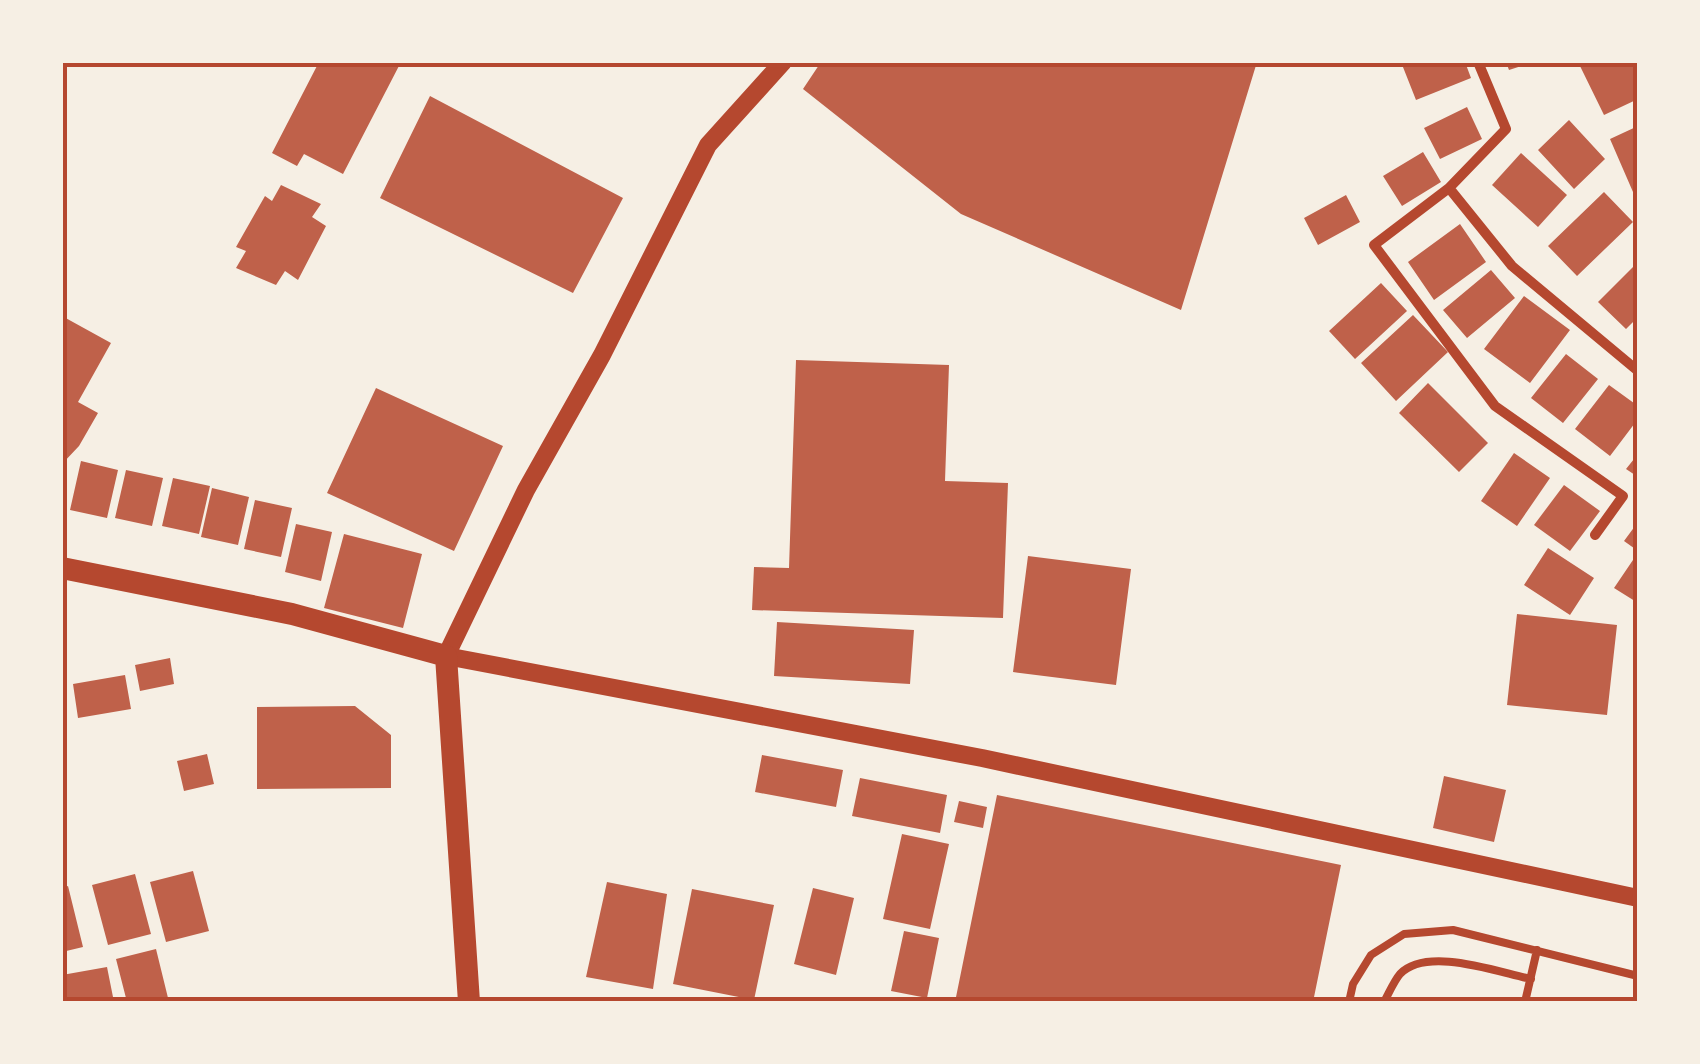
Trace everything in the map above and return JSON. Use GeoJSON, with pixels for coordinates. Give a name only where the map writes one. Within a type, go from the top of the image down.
{"type":"FeatureCollection","features":[{"type":"Feature","properties":{"kind":"main road"},"geometry":{"type":"LineString","coordinates":[[62,568],[292,614],[446,656],[469,1002]]}},
{"type":"Feature","properties":{"kind":"street"},"geometry":{"type":"LineString","coordinates":[[783,62],[708,145],[602,355],[526,490],[446,656],[982,758],[1638,898]]}},
{"type":"Feature","properties":{"kind":"street"},"geometry":{"type":"LineString","coordinates":[[1478,62],[1506,128],[1449,188],[1374,245],[1496,406],[1623,496],[1595,535]]}},
{"type":"Feature","properties":{"kind":"street"},"geometry":{"type":"LineString","coordinates":[[1449,188],[1512,266],[1638,371]]}},
{"type":"Feature","properties":{"kind":"lane"},"geometry":{"type":"LineString","coordinates":[[1349,1002],[1352,984],[1371,955],[1404,934],[1452,930],[1638,976]]}},
{"type":"Feature","properties":{"kind":"lane"},"geometry":{"type":"LineString","coordinates":[[1525,1002],[1536,950]]}},
{"type":"Feature","properties":{"kind":"lane"},"geometry":{"type":"LineString","coordinates":[[1384,1002],[1401,972],[1440,960],[1530,979]]}},
{"type":"Feature","properties":{"kind":"building"},"geometry":{"type":"Polygon","coordinates":[[[319,62],[401,62],[343,174],[304,154],[297,166],[272,153],[319,62]]]}},
{"type":"Feature","properties":{"kind":"building"},"geometry":{"type":"Polygon","coordinates":[[[821,62],[1257,62],[1181,310],[961,214],[803,89],[821,62]]]}},
{"type":"Feature","properties":{"kind":"building"},"geometry":{"type":"Polygon","coordinates":[[[1401,62],[1465,62],[1471,78],[1416,100],[1401,62]]]}},
{"type":"Feature","properties":{"kind":"building"},"geometry":{"type":"Polygon","coordinates":[[[1506,62],[1531,62],[1531,63],[1509,70],[1506,62]]]}},
{"type":"Feature","properties":{"kind":"building"},"geometry":{"type":"Polygon","coordinates":[[[1587,62],[1638,62],[1638,99],[1604,115],[1580,66],[1587,62]]]}},
{"type":"Feature","properties":{"kind":"building"},"geometry":{"type":"Polygon","coordinates":[[[430,96],[623,198],[573,293],[380,198],[430,96]]]}},
{"type":"Feature","properties":{"kind":"building"},"geometry":{"type":"Polygon","coordinates":[[[1467,107],[1482,139],[1440,159],[1424,128],[1467,107]]]}},
{"type":"Feature","properties":{"kind":"building"},"geometry":{"type":"Polygon","coordinates":[[[1569,120],[1605,159],[1574,189],[1538,150],[1569,120]]]}},
{"type":"Feature","properties":{"kind":"building"},"geometry":{"type":"Polygon","coordinates":[[[1638,126],[1638,190],[1633,192],[1610,139],[1638,126]]]}},
{"type":"Feature","properties":{"kind":"building"},"geometry":{"type":"Polygon","coordinates":[[[1423,152],[1441,182],[1402,206],[1383,176],[1423,152]]]}},
{"type":"Feature","properties":{"kind":"building"},"geometry":{"type":"Polygon","coordinates":[[[1521,153],[1567,195],[1538,227],[1492,185],[1521,153]]]}},
{"type":"Feature","properties":{"kind":"building"},"geometry":{"type":"Polygon","coordinates":[[[281,185],[321,204],[312,217],[326,226],[298,280],[285,271],[276,285],[236,268],[246,251],[236,247],[265,196],[272,201],[281,185]]]}},
{"type":"Feature","properties":{"kind":"building"},"geometry":{"type":"Polygon","coordinates":[[[1604,192],[1633,222],[1577,276],[1548,246],[1604,192]]]}},
{"type":"Feature","properties":{"kind":"building"},"geometry":{"type":"Polygon","coordinates":[[[1346,195],[1360,222],[1318,245],[1304,218],[1346,195]]]}},
{"type":"Feature","properties":{"kind":"building"},"geometry":{"type":"Polygon","coordinates":[[[1460,224],[1486,262],[1434,300],[1408,262],[1460,224]]]}},
{"type":"Feature","properties":{"kind":"building"},"geometry":{"type":"Polygon","coordinates":[[[1638,262],[1638,317],[1626,329],[1598,302],[1638,262]]]}},
{"type":"Feature","properties":{"kind":"building"},"geometry":{"type":"Polygon","coordinates":[[[1491,270],[1515,298],[1467,338],[1443,310],[1491,270]]]}},
{"type":"Feature","properties":{"kind":"building"},"geometry":{"type":"Polygon","coordinates":[[[1381,283],[1407,311],[1355,359],[1329,331],[1381,283]]]}},
{"type":"Feature","properties":{"kind":"building"},"geometry":{"type":"Polygon","coordinates":[[[1524,296],[1570,330],[1530,383],[1484,349],[1524,296]]]}},
{"type":"Feature","properties":{"kind":"building"},"geometry":{"type":"Polygon","coordinates":[[[1413,315],[1448,352],[1396,401],[1361,363],[1413,315]]]}},
{"type":"Feature","properties":{"kind":"building"},"geometry":{"type":"Polygon","coordinates":[[[62,316],[111,343],[78,402],[98,413],[79,446],[62,464],[62,316]]]}},
{"type":"Feature","properties":{"kind":"building"},"geometry":{"type":"Polygon","coordinates":[[[1566,354],[1598,379],[1563,423],[1531,398],[1566,354]]]}},
{"type":"Feature","properties":{"kind":"building"},"geometry":{"type":"Polygon","coordinates":[[[796,360],[949,365],[945,481],[1008,483],[1003,618],[752,610],[754,567],[789,568],[796,360]]]}},
{"type":"Feature","properties":{"kind":"building"},"geometry":{"type":"Polygon","coordinates":[[[1428,383],[1488,443],[1459,472],[1399,413],[1428,383]]]}},
{"type":"Feature","properties":{"kind":"building"},"geometry":{"type":"Polygon","coordinates":[[[1609,385],[1638,406],[1638,419],[1610,456],[1575,429],[1609,385]]]}},
{"type":"Feature","properties":{"kind":"building"},"geometry":{"type":"Polygon","coordinates":[[[376,388],[503,446],[454,551],[327,493],[376,388]]]}},
{"type":"Feature","properties":{"kind":"building"},"geometry":{"type":"Polygon","coordinates":[[[1514,453],[1550,478],[1517,526],[1481,501],[1514,453]]]}},
{"type":"Feature","properties":{"kind":"building"},"geometry":{"type":"Polygon","coordinates":[[[1638,454],[1638,477],[1626,469],[1638,454]]]}},
{"type":"Feature","properties":{"kind":"building"},"geometry":{"type":"Polygon","coordinates":[[[81,461],[118,470],[107,518],[70,510],[81,461]]]}},
{"type":"Feature","properties":{"kind":"building"},"geometry":{"type":"Polygon","coordinates":[[[126,470],[163,478],[152,526],[115,518],[126,470]]]}},
{"type":"Feature","properties":{"kind":"building"},"geometry":{"type":"Polygon","coordinates":[[[173,478],[210,486],[199,534],[162,526],[173,478]]]}},
{"type":"Feature","properties":{"kind":"building"},"geometry":{"type":"Polygon","coordinates":[[[1564,485],[1600,511],[1570,551],[1534,525],[1564,485]]]}},
{"type":"Feature","properties":{"kind":"building"},"geometry":{"type":"Polygon","coordinates":[[[212,488],[249,497],[238,545],[201,537],[212,488]]]}},
{"type":"Feature","properties":{"kind":"building"},"geometry":{"type":"Polygon","coordinates":[[[255,500],[292,508],[281,557],[244,549],[255,500]]]}},
{"type":"Feature","properties":{"kind":"building"},"geometry":{"type":"Polygon","coordinates":[[[1638,522],[1638,551],[1624,541],[1638,522]]]}},
{"type":"Feature","properties":{"kind":"building"},"geometry":{"type":"Polygon","coordinates":[[[296,524],[332,532],[321,581],[285,572],[296,524]]]}},
{"type":"Feature","properties":{"kind":"building"},"geometry":{"type":"Polygon","coordinates":[[[344,534],[422,554],[403,628],[324,608],[344,534]]]}},
{"type":"Feature","properties":{"kind":"building"},"geometry":{"type":"Polygon","coordinates":[[[1548,548],[1594,578],[1570,615],[1524,585],[1548,548]]]}},
{"type":"Feature","properties":{"kind":"building"},"geometry":{"type":"Polygon","coordinates":[[[1028,556],[1131,569],[1116,685],[1013,672],[1028,556]]]}},
{"type":"Feature","properties":{"kind":"building"},"geometry":{"type":"Polygon","coordinates":[[[1638,558],[1638,603],[1614,588],[1638,558]]]}},
{"type":"Feature","properties":{"kind":"building"},"geometry":{"type":"Polygon","coordinates":[[[1517,614],[1617,625],[1607,715],[1507,705],[1517,614]]]}},
{"type":"Feature","properties":{"kind":"building"},"geometry":{"type":"Polygon","coordinates":[[[777,622],[914,630],[910,684],[774,676],[777,622]]]}},
{"type":"Feature","properties":{"kind":"building"},"geometry":{"type":"Polygon","coordinates":[[[170,658],[174,684],[140,691],[135,665],[170,658]]]}},
{"type":"Feature","properties":{"kind":"building"},"geometry":{"type":"Polygon","coordinates":[[[125,675],[131,709],[78,718],[73,684],[125,675]]]}},
{"type":"Feature","properties":{"kind":"building"},"geometry":{"type":"Polygon","coordinates":[[[355,706],[391,735],[391,788],[257,789],[257,707],[355,706]]]}},
{"type":"Feature","properties":{"kind":"building"},"geometry":{"type":"Polygon","coordinates":[[[207,754],[214,784],[184,791],[177,761],[207,754]]]}},
{"type":"Feature","properties":{"kind":"building"},"geometry":{"type":"Polygon","coordinates":[[[762,755],[843,770],[836,807],[755,792],[762,755]]]}},
{"type":"Feature","properties":{"kind":"building"},"geometry":{"type":"Polygon","coordinates":[[[1444,776],[1506,790],[1494,842],[1433,828],[1444,776]]]}},
{"type":"Feature","properties":{"kind":"building"},"geometry":{"type":"Polygon","coordinates":[[[860,778],[947,795],[940,833],[852,816],[860,778]]]}},
{"type":"Feature","properties":{"kind":"building"},"geometry":{"type":"Polygon","coordinates":[[[997,795],[1341,865],[1313,1002],[955,1002],[997,795]]]}},
{"type":"Feature","properties":{"kind":"building"},"geometry":{"type":"Polygon","coordinates":[[[959,801],[987,807],[983,828],[954,822],[959,801]]]}},
{"type":"Feature","properties":{"kind":"building"},"geometry":{"type":"Polygon","coordinates":[[[902,834],[949,844],[930,929],[883,919],[902,834]]]}},
{"type":"Feature","properties":{"kind":"building"},"geometry":{"type":"Polygon","coordinates":[[[193,871],[209,931],[166,942],[150,882],[193,871]]]}},
{"type":"Feature","properties":{"kind":"building"},"geometry":{"type":"Polygon","coordinates":[[[135,874],[151,934],[108,945],[92,885],[135,874]]]}},
{"type":"Feature","properties":{"kind":"building"},"geometry":{"type":"Polygon","coordinates":[[[607,882],[667,894],[653,989],[586,977],[607,882]]]}},
{"type":"Feature","properties":{"kind":"building"},"geometry":{"type":"Polygon","coordinates":[[[68,886],[83,947],[62,952],[62,888],[68,886]]]}},
{"type":"Feature","properties":{"kind":"building"},"geometry":{"type":"Polygon","coordinates":[[[813,888],[854,898],[836,975],[794,964],[813,888]]]}},
{"type":"Feature","properties":{"kind":"building"},"geometry":{"type":"Polygon","coordinates":[[[692,889],[774,905],[754,1000],[673,984],[692,889]]]}},
{"type":"Feature","properties":{"kind":"building"},"geometry":{"type":"Polygon","coordinates":[[[904,931],[939,938],[927,998],[891,991],[904,931]]]}},
{"type":"Feature","properties":{"kind":"building"},"geometry":{"type":"Polygon","coordinates":[[[156,949],[169,1002],[127,1002],[116,959],[156,949]]]}},
{"type":"Feature","properties":{"kind":"building"},"geometry":{"type":"Polygon","coordinates":[[[107,967],[114,1002],[62,1002],[62,975],[107,967]]]}}]}
